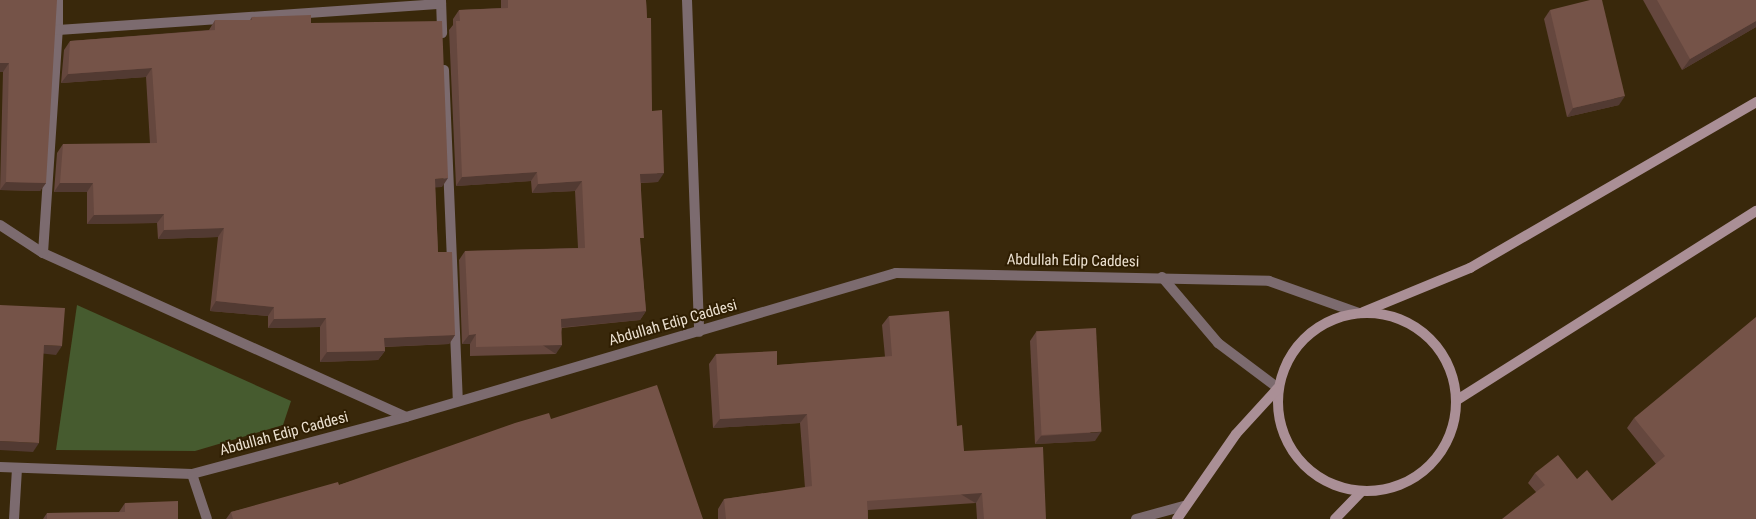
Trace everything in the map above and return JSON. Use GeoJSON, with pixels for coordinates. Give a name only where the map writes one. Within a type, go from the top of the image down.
{"type":"FeatureCollection","features":[{"type":"Feature","properties":{"kind":"main road"},"geometry":{"type":"LineString","coordinates":[[1359,313],[1388,315],[1415,326],[1437,346],[1451,372],[1457,400],[1452,429],[1439,456],[1418,476],[1391,489],[1361,492],[1332,485],[1307,469],[1288,446],[1278,417],[1278,388],[1288,360],[1306,336],[1331,320],[1359,313],[1470,268],[1756,102]]}},
{"type":"Feature","properties":{"kind":"main road"},"geometry":{"type":"LineString","coordinates":[[1457,400],[1756,211]]}},
{"type":"Feature","properties":{"kind":"main road"},"geometry":{"type":"LineString","coordinates":[[1177,519],[1184,506],[1236,434],[1278,388]]}},
{"type":"Feature","properties":{"kind":"main road"},"geometry":{"type":"LineString","coordinates":[[1335,519],[1361,492]]}},
{"type":"Feature","properties":{"kind":"street"},"geometry":{"type":"LineString","coordinates":[[43,253],[58,30],[58,0]]}},
{"type":"Feature","properties":{"kind":"street"},"geometry":{"type":"LineString","coordinates":[[688,0],[700,332]]}},
{"type":"Feature","properties":{"kind":"street"},"geometry":{"type":"LineString","coordinates":[[58,30],[441,2],[458,401]]}},
{"type":"Feature","properties":{"kind":"street"},"geometry":{"type":"LineString","coordinates":[[0,225],[43,253],[406,417]]}},
{"type":"Feature","properties":{"kind":"street","name":"Abdullah Edip Caddesi"},"geometry":{"type":"LineString","coordinates":[[0,467],[192,474],[406,417],[896,273],[1162,277],[1269,281],[1359,313]]}},
{"type":"Feature","properties":{"kind":"street"},"geometry":{"type":"LineString","coordinates":[[1162,277],[1218,343],[1278,388]]}},
{"type":"Feature","properties":{"kind":"street"},"geometry":{"type":"LineString","coordinates":[[14,519],[17,468]]}},
{"type":"Feature","properties":{"kind":"street"},"geometry":{"type":"LineString","coordinates":[[192,474],[207,519]]}},
{"type":"Feature","properties":{"kind":"street"},"geometry":{"type":"LineString","coordinates":[[1136,519],[1184,506]]}},
{"type":"Feature","properties":{"kind":"green space"},"geometry":{"type":"Polygon","coordinates":[[[77,305],[291,401],[283,425],[195,451],[56,450],[77,305]]]}},
{"type":"Feature","properties":{"kind":"building"},"geometry":{"type":"Polygon","coordinates":[[[0,0],[57,0],[46,183],[6,182],[9,63],[0,63],[0,0]]]}},
{"type":"Feature","properties":{"kind":"building"},"geometry":{"type":"Polygon","coordinates":[[[508,0],[646,0],[647,18],[651,18],[652,111],[662,110],[664,173],[640,174],[644,238],[640,238],[646,311],[561,319],[562,345],[476,347],[476,334],[469,335],[465,251],[585,248],[582,181],[538,184],[537,172],[462,177],[456,21],[460,21],[459,10],[508,8],[508,0]]]}},
{"type":"Feature","properties":{"kind":"building"},"geometry":{"type":"Polygon","coordinates":[[[1590,0],[1602,0],[1625,96],[1573,108],[1550,10],[1590,0]]]}},
{"type":"Feature","properties":{"kind":"building"},"geometry":{"type":"Polygon","coordinates":[[[1657,0],[1756,0],[1756,21],[1690,59],[1657,0]]]}},
{"type":"Feature","properties":{"kind":"building"},"geometry":{"type":"Polygon","coordinates":[[[311,15],[311,23],[442,21],[448,178],[435,179],[438,252],[452,252],[455,335],[384,338],[385,351],[327,352],[326,318],[274,319],[274,307],[216,301],[224,228],[164,230],[164,214],[94,215],[93,183],[60,183],[63,144],[157,143],[152,68],[68,74],[70,41],[215,30],[215,20],[252,20],[252,17],[311,15]]]}},
{"type":"Feature","properties":{"kind":"building"},"geometry":{"type":"Polygon","coordinates":[[[0,305],[65,308],[62,346],[44,345],[39,443],[0,441],[0,305]]]}},
{"type":"Feature","properties":{"kind":"building"},"geometry":{"type":"Polygon","coordinates":[[[949,311],[957,426],[962,425],[964,451],[1043,447],[1046,519],[984,519],[982,493],[867,501],[868,519],[726,519],[724,499],[812,486],[807,414],[720,419],[716,354],[777,351],[777,365],[892,356],[889,316],[949,311]]]}},
{"type":"Feature","properties":{"kind":"building"},"geometry":{"type":"Polygon","coordinates":[[[1756,317],[1756,519],[1502,519],[1545,485],[1535,473],[1558,455],[1577,479],[1587,470],[1612,501],[1665,456],[1634,418],[1756,317]]]}},
{"type":"Feature","properties":{"kind":"building"},"geometry":{"type":"Polygon","coordinates":[[[1096,328],[1101,432],[1042,435],[1036,331],[1096,328]]]}},
{"type":"Feature","properties":{"kind":"building"},"geometry":{"type":"Polygon","coordinates":[[[657,385],[703,519],[233,519],[231,512],[338,482],[339,485],[515,423],[549,413],[551,419],[657,385]]]}},
{"type":"Feature","properties":{"kind":"building"},"geometry":{"type":"Polygon","coordinates":[[[178,501],[178,519],[47,519],[47,513],[125,512],[125,503],[178,501]]]}}]}
